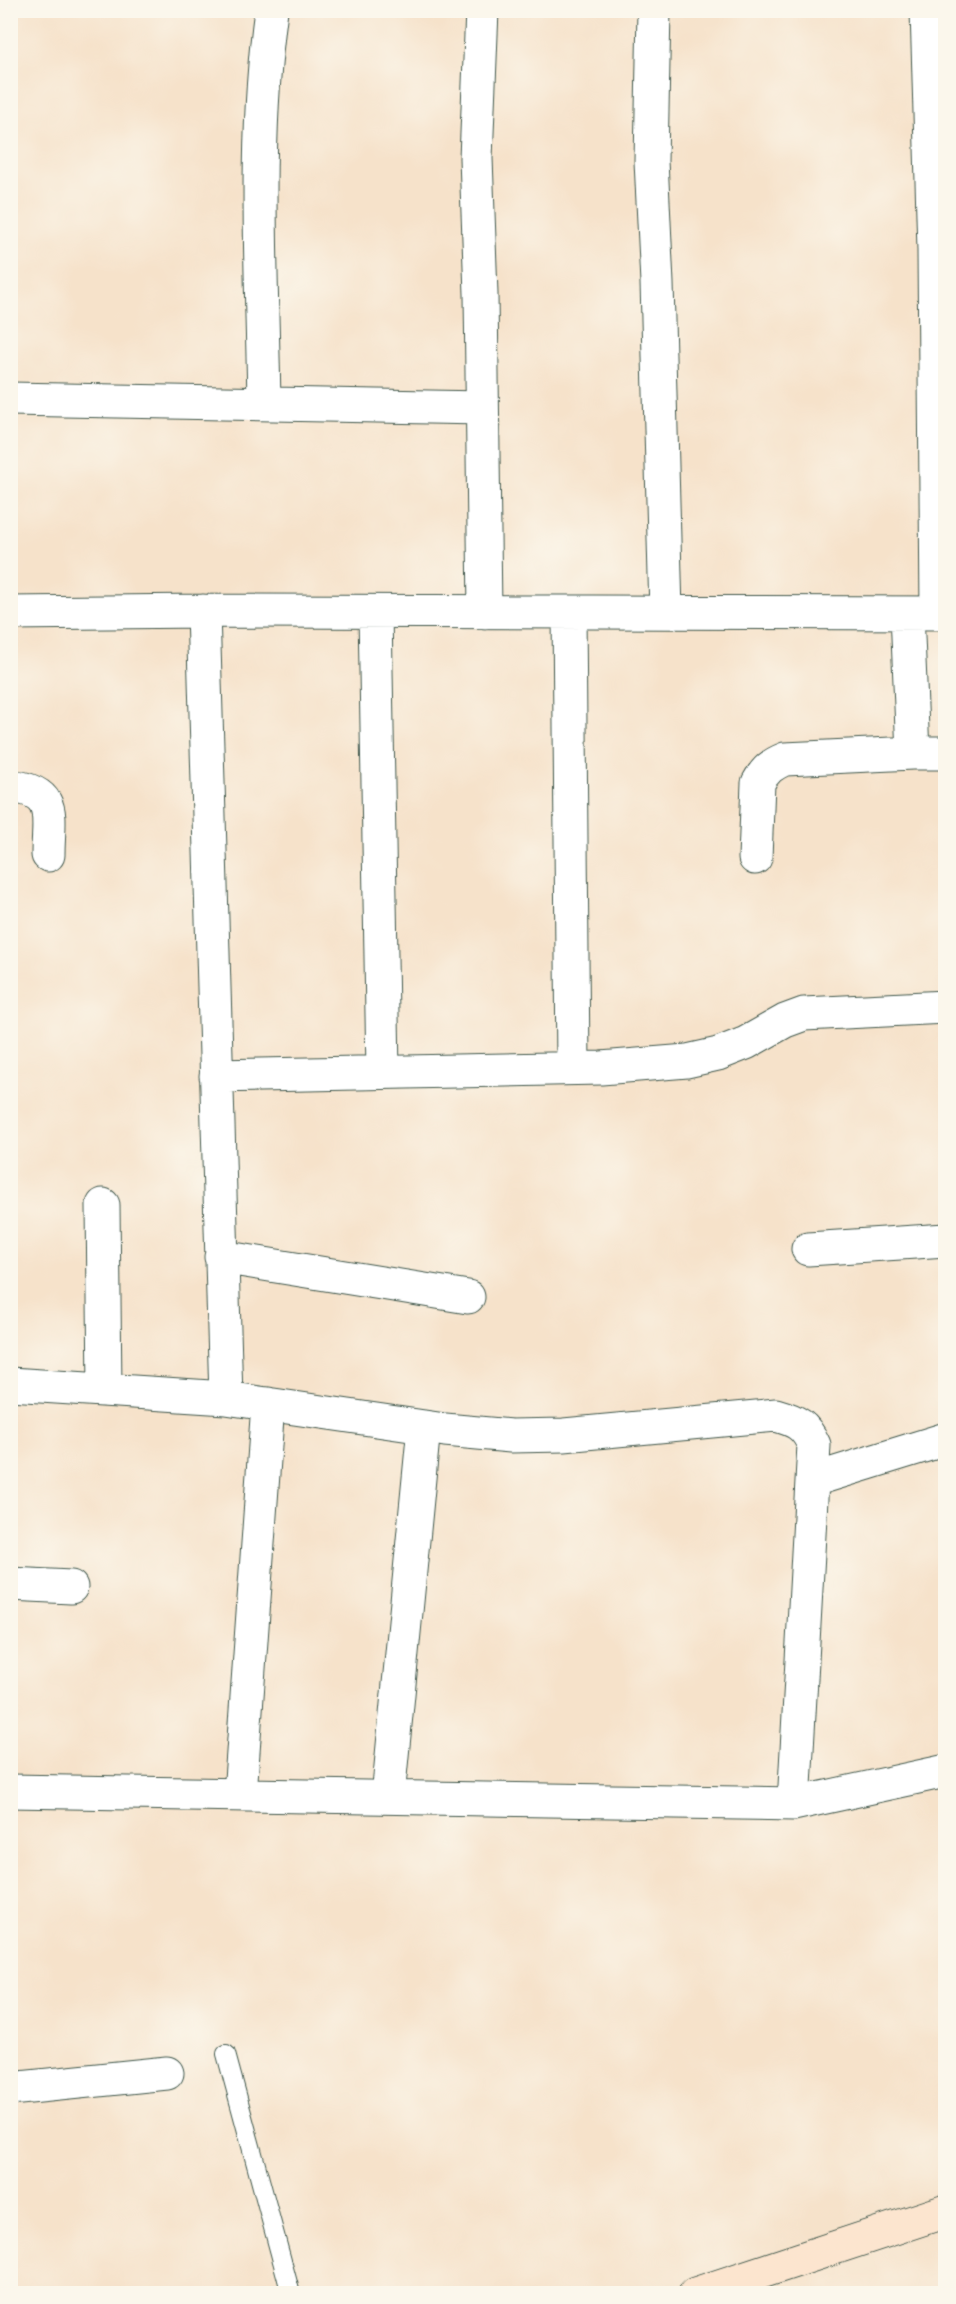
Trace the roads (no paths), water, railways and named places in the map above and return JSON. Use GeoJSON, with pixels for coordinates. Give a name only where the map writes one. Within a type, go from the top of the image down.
{"type":"FeatureCollection","features":[{"type":"Feature","properties":{"kind":"street"},"geometry":{"type":"LineString","coordinates":[[264,404],[260,159],[266,49],[271,10]]}},
{"type":"Feature","properties":{"kind":"street"},"geometry":{"type":"LineString","coordinates":[[482,10],[476,158],[485,612]]}},
{"type":"Feature","properties":{"kind":"street"},"geometry":{"type":"LineString","coordinates":[[654,10],[651,161],[657,283],[666,612]]}},
{"type":"Feature","properties":{"kind":"street"},"geometry":{"type":"LineString","coordinates":[[913,753],[930,613],[934,250],[927,10]]}},
{"type":"Feature","properties":{"kind":"street"},"geometry":{"type":"LineString","coordinates":[[10,399],[482,408]]}},
{"type":"Feature","properties":{"kind":"street"},"geometry":{"type":"LineString","coordinates":[[10,613],[203,610],[930,613]]}},
{"type":"Feature","properties":{"kind":"street"},"geometry":{"type":"LineString","coordinates":[[203,610],[226,1398]]}},
{"type":"Feature","properties":{"kind":"street"},"geometry":{"type":"LineString","coordinates":[[375,612],[383,1072]]}},
{"type":"Feature","properties":{"kind":"street"},"geometry":{"type":"LineString","coordinates":[[569,612],[573,1068]]}},
{"type":"Feature","properties":{"kind":"street"},"geometry":{"type":"LineString","coordinates":[[755,858],[759,783],[772,764],[785,759],[945,753]]}},
{"type":"Feature","properties":{"kind":"street"},"geometry":{"type":"LineString","coordinates":[[10,786],[29,789],[42,797],[48,807],[48,855]]}},
{"type":"Feature","properties":{"kind":"street"},"geometry":{"type":"LineString","coordinates":[[216,1076],[573,1068],[687,1061],[718,1054],[746,1043],[785,1021],[804,1014],[945,1007]]}},
{"type":"Feature","properties":{"kind":"street"},"geometry":{"type":"LineString","coordinates":[[103,1205],[105,1390]]}},
{"type":"Feature","properties":{"kind":"street"},"geometry":{"type":"LineString","coordinates":[[808,1249],[945,1240]]}},
{"type":"Feature","properties":{"kind":"street"},"geometry":{"type":"LineString","coordinates":[[221,1257],[468,1297]]}},
{"type":"Feature","properties":{"kind":"street"},"geometry":{"type":"LineString","coordinates":[[10,1384],[226,1398],[424,1427],[511,1436],[554,1435],[776,1415],[791,1419],[807,1429],[814,1445],[794,1804]]}},
{"type":"Feature","properties":{"kind":"street"},"geometry":{"type":"LineString","coordinates":[[240,1794],[268,1404]]}},
{"type":"Feature","properties":{"kind":"street"},"geometry":{"type":"LineString","coordinates":[[388,1797],[424,1427]]}},
{"type":"Feature","properties":{"kind":"street"},"geometry":{"type":"LineString","coordinates":[[813,1480],[945,1439]]}},
{"type":"Feature","properties":{"kind":"street"},"geometry":{"type":"LineString","coordinates":[[10,1584],[71,1587]]}},
{"type":"Feature","properties":{"kind":"street"},"geometry":{"type":"LineString","coordinates":[[10,1791],[794,1804],[945,1771]]}},
{"type":"Feature","properties":{"kind":"street"},"geometry":{"type":"LineString","coordinates":[[10,2089],[167,2073]]}},
{"type":"Feature","properties":{"kind":"street"},"geometry":{"type":"LineString","coordinates":[[695,2294],[945,2211]]}},
{"type":"Feature","properties":{"kind":"lane"},"geometry":{"type":"LineString","coordinates":[[226,2054],[291,2294]]}}]}
